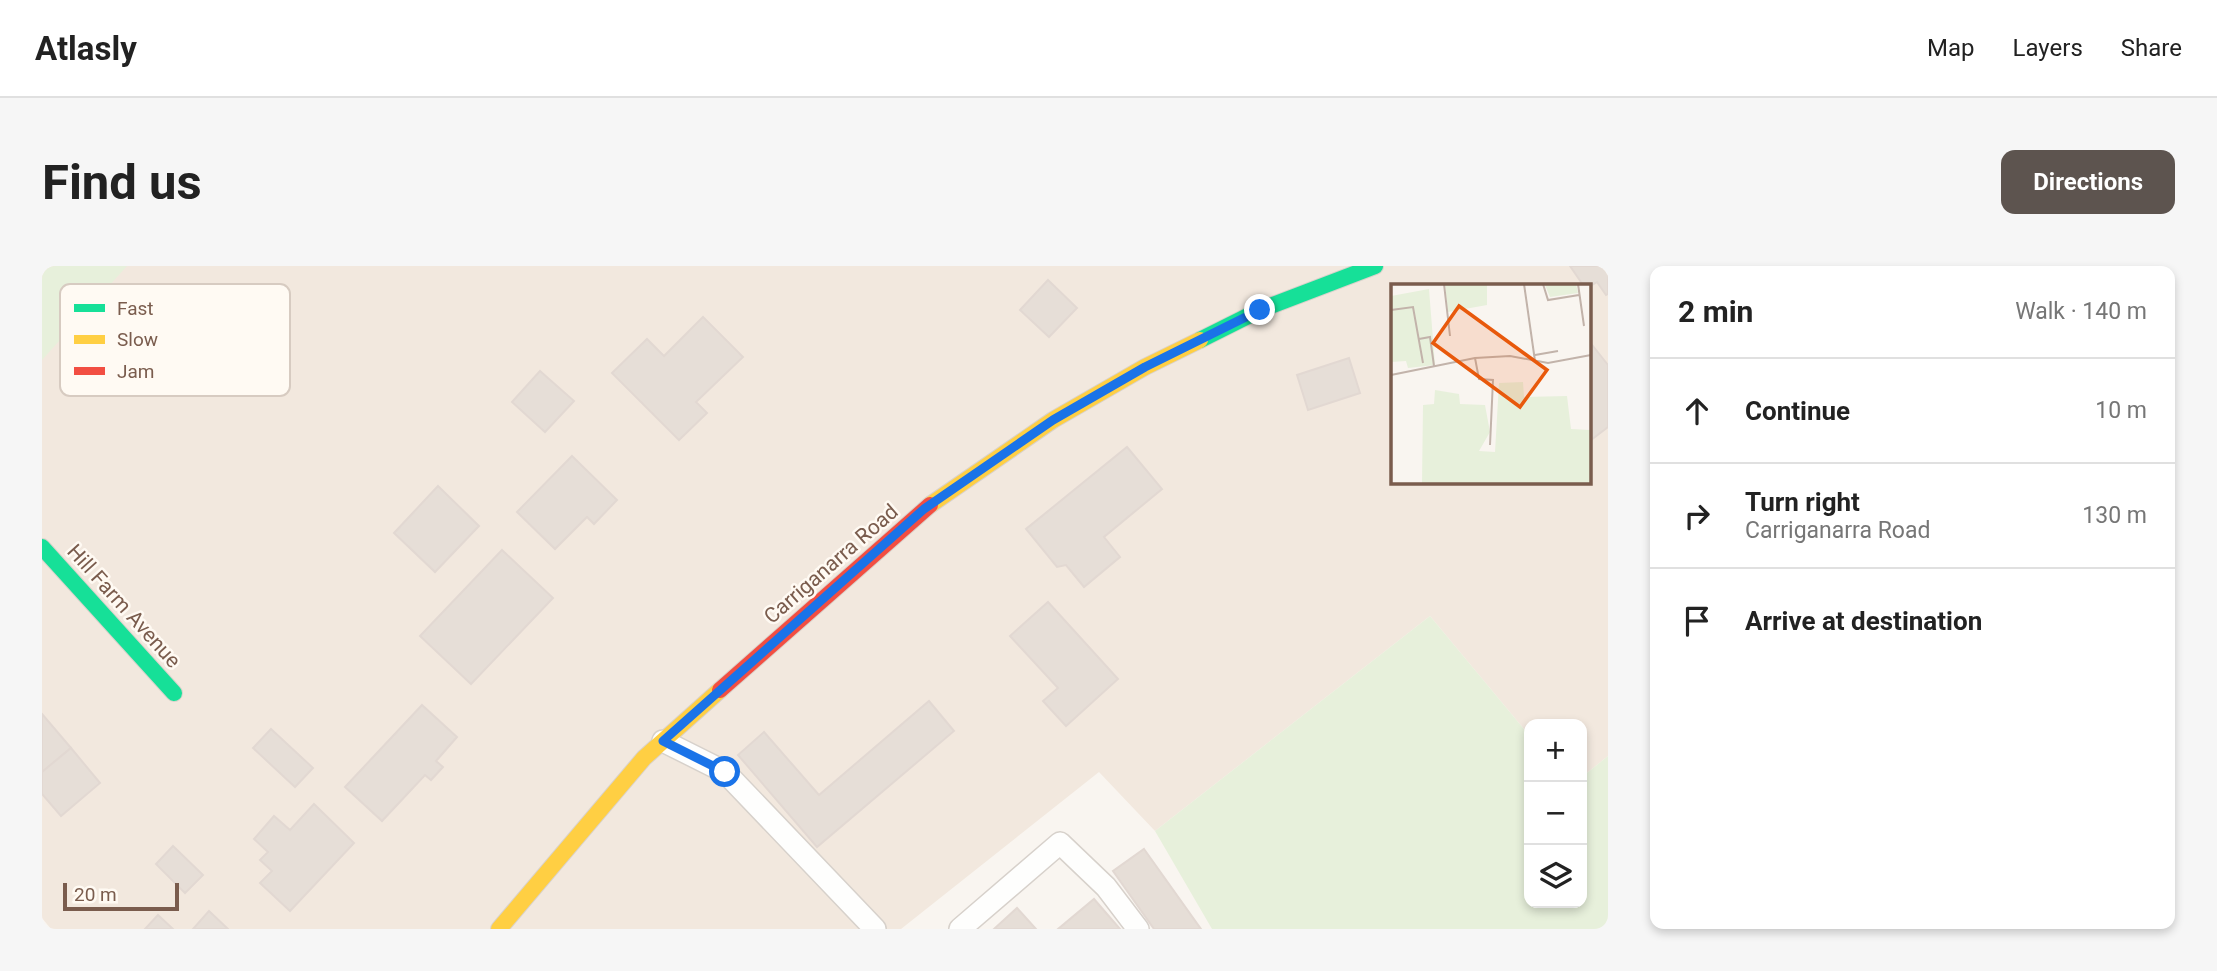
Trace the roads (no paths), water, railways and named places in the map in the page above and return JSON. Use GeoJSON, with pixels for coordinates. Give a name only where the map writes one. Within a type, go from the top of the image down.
{"type":"FeatureCollection","features":[{"type":"Feature","properties":{"kind":"street","name":"Carriganarra Road"},"geometry":{"type":"LineString","coordinates":[[499,929],[643,758],[924,509],[1053,420],[1145,367],[1260,310],[1375,266]]}},
{"type":"Feature","properties":{"kind":"street","name":"Hill Farm Avenue"},"geometry":{"type":"LineString","coordinates":[[42,547],[174,693]]}},
{"type":"Feature","properties":{"kind":"lane"},"geometry":{"type":"LineString","coordinates":[[663,741],[725,772],[875,929]]}},
{"type":"Feature","properties":{"kind":"lane"},"geometry":{"type":"LineString","coordinates":[[960,929],[1060,843],[1106,887],[1138,929]]}}]}
